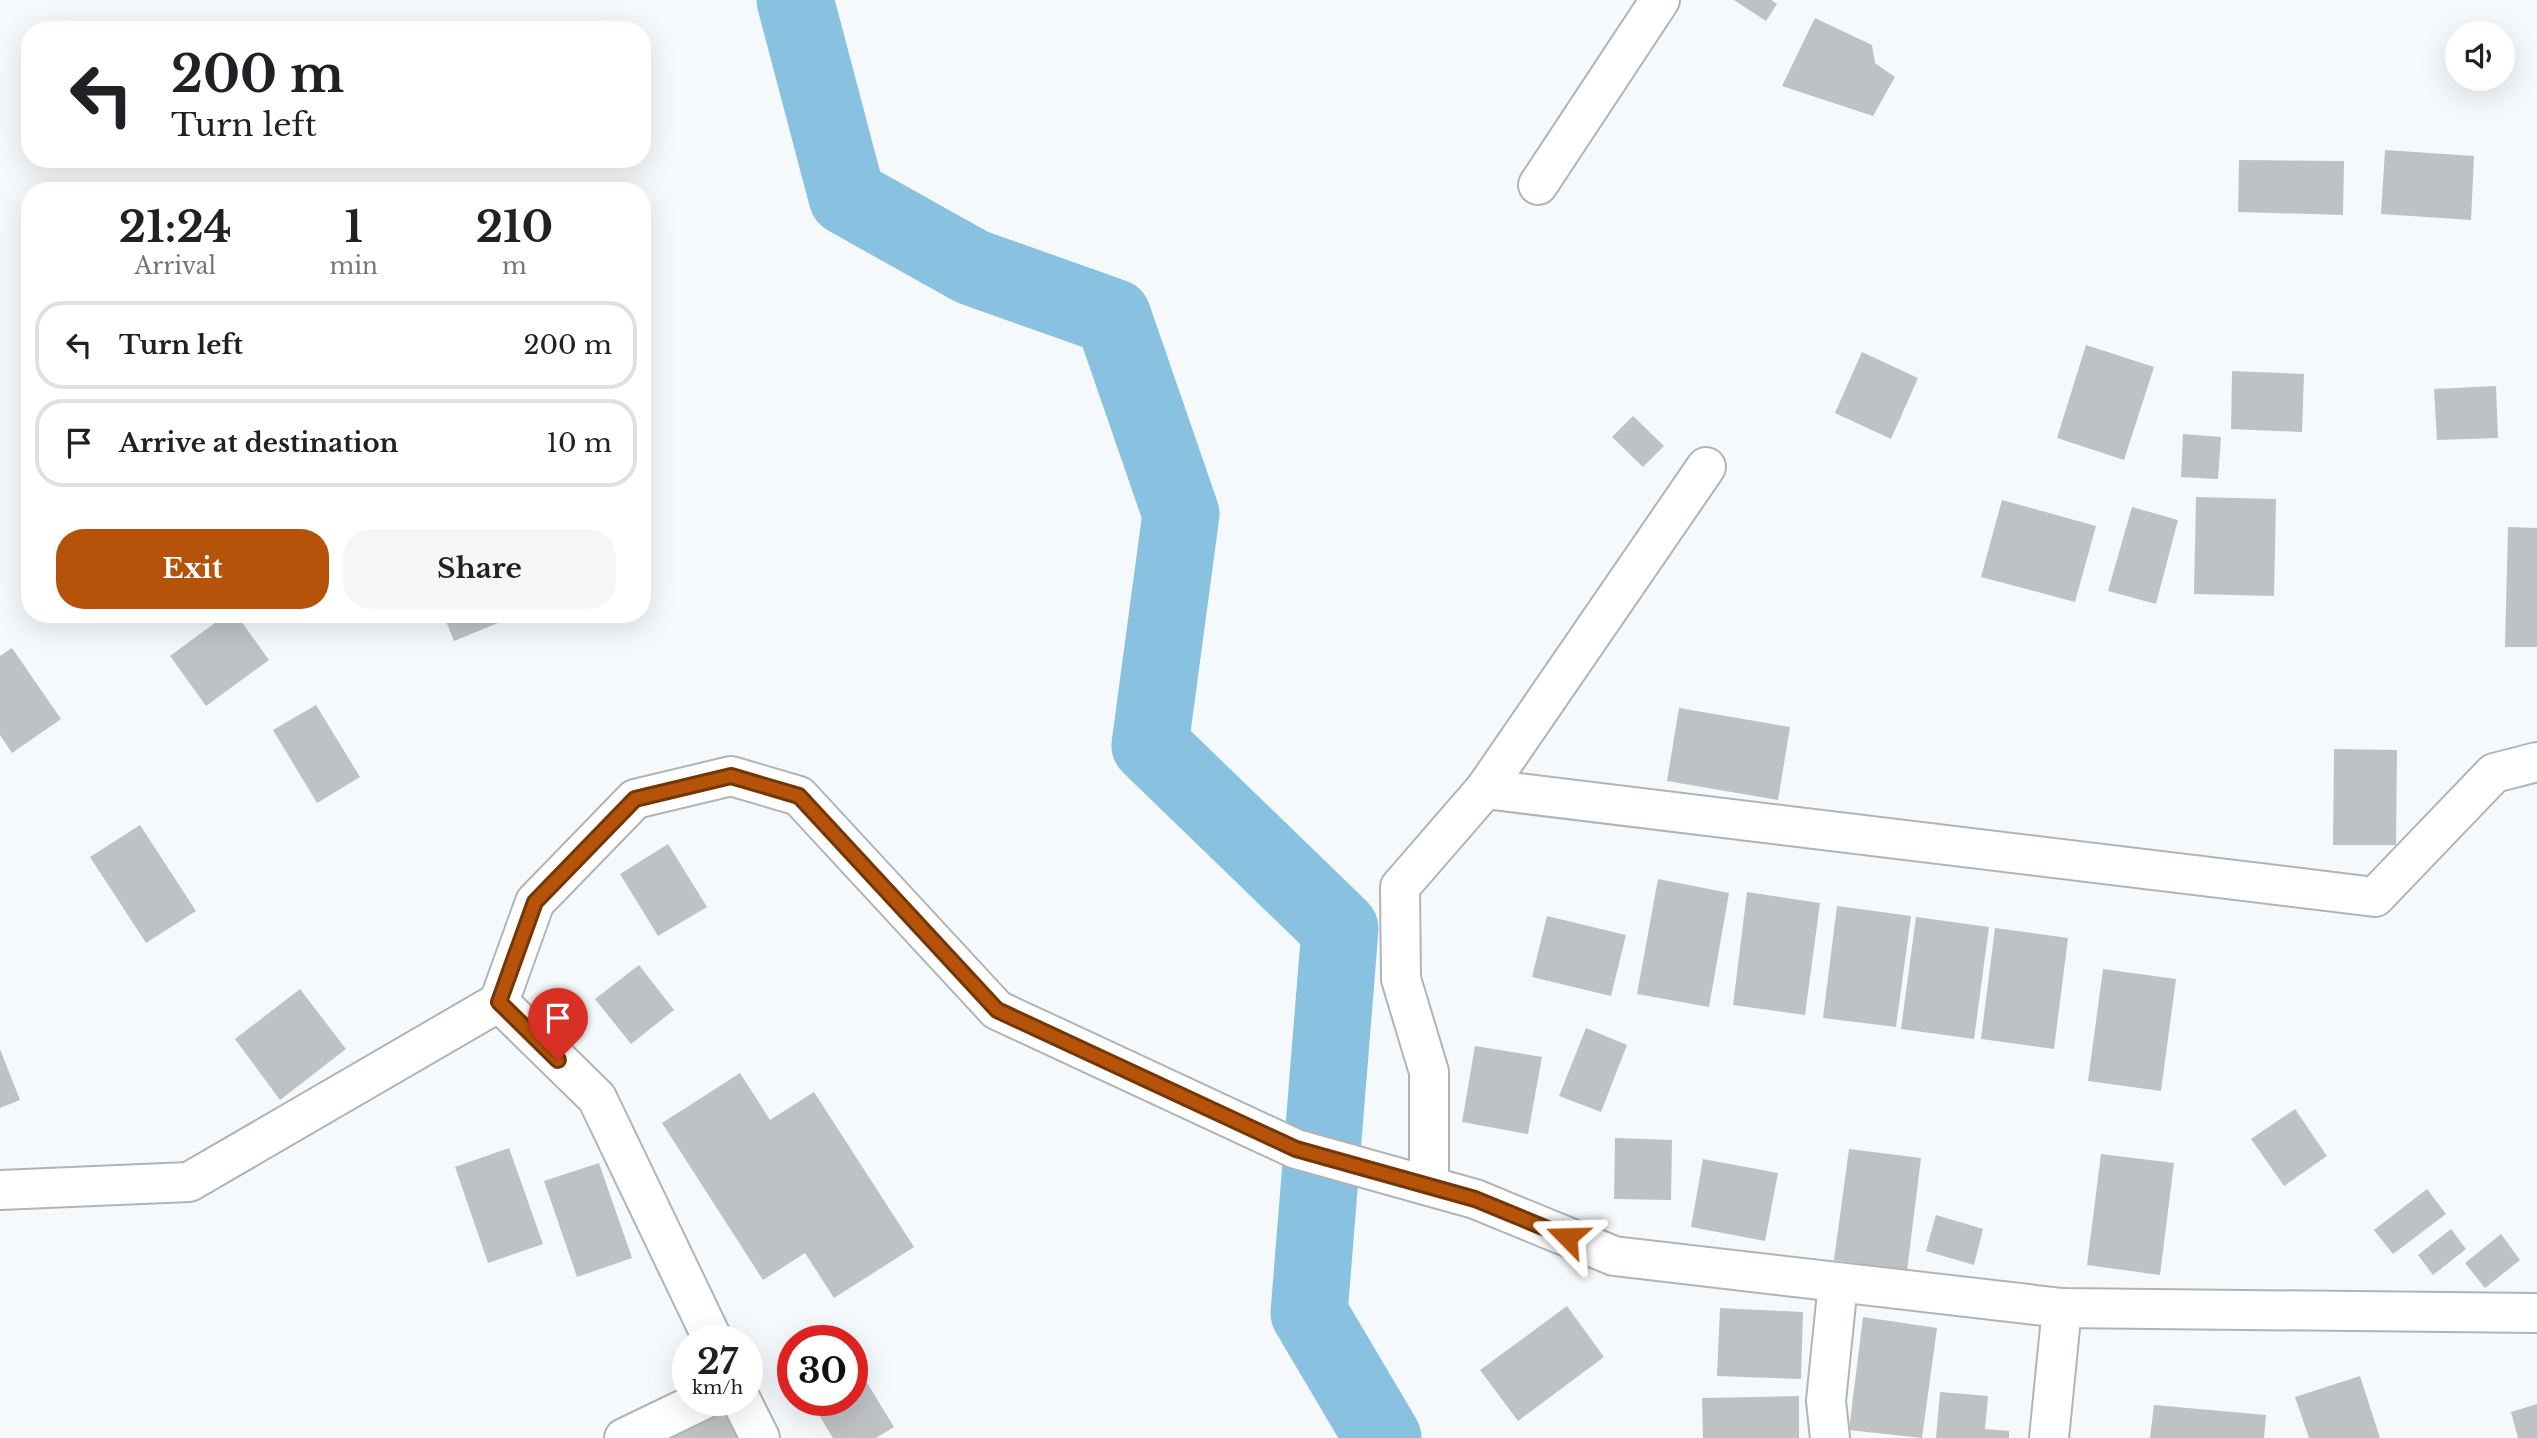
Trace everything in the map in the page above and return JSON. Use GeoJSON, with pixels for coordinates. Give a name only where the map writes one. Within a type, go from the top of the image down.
{"type":"FeatureCollection","features":[{"type":"Feature","properties":{"kind":"street"},"geometry":{"type":"LineString","coordinates":[[1538,185],[1660,0]]}},
{"type":"Feature","properties":{"kind":"street"},"geometry":{"type":"LineString","coordinates":[[1429,1186],[1429,1072],[1401,979],[1400,887],[1485,789],[1706,467]]}},
{"type":"Feature","properties":{"kind":"street"},"geometry":{"type":"LineString","coordinates":[[1485,789],[2375,897],[2494,773],[2537,762]]}},
{"type":"Feature","properties":{"kind":"street"},"geometry":{"type":"LineString","coordinates":[[0,1190],[189,1182],[499,1002],[535,902],[635,799],[731,776],[799,796],[997,1010],[1296,1149],[1475,1199],[1614,1256],[2062,1308],[2537,1313]]}},
{"type":"Feature","properties":{"kind":"street"},"geometry":{"type":"LineString","coordinates":[[499,1002],[597,1098],[706,1325]]}},
{"type":"Feature","properties":{"kind":"street"},"geometry":{"type":"LineString","coordinates":[[1830,1438],[1826,1401],[1838,1283]]}},
{"type":"Feature","properties":{"kind":"street"},"geometry":{"type":"LineString","coordinates":[[2049,1438],[2062,1308]]}},
{"type":"Feature","properties":{"kind":"street"},"geometry":{"type":"LineString","coordinates":[[624,1438],[672,1415]]}},
{"type":"Feature","properties":{"kind":"street"},"geometry":{"type":"LineString","coordinates":[[749,1416],[760,1438]]}},
{"type":"Feature","properties":{"kind":"building"},"geometry":{"type":"Polygon","coordinates":[[[1734,0],[1771,0],[1777,4],[1766,21],[1734,0]]]}},
{"type":"Feature","properties":{"kind":"building"},"geometry":{"type":"Polygon","coordinates":[[[1815,18],[1872,45],[1875,63],[1895,77],[1873,116],[1782,86],[1815,18]]]}},
{"type":"Feature","properties":{"kind":"building"},"geometry":{"type":"Polygon","coordinates":[[[2385,150],[2474,156],[2471,220],[2381,214],[2385,150]]]}},
{"type":"Feature","properties":{"kind":"building"},"geometry":{"type":"Polygon","coordinates":[[[2239,160],[2344,161],[2343,215],[2238,212],[2239,160]]]}},
{"type":"Feature","properties":{"kind":"building"},"geometry":{"type":"Polygon","coordinates":[[[2086,345],[2154,367],[2124,460],[2057,438],[2086,345]]]}},
{"type":"Feature","properties":{"kind":"building"},"geometry":{"type":"Polygon","coordinates":[[[1862,352],[1918,378],[1891,439],[1835,413],[1862,352]]]}},
{"type":"Feature","properties":{"kind":"building"},"geometry":{"type":"Polygon","coordinates":[[[2232,371],[2304,374],[2302,432],[2231,429],[2232,371]]]}},
{"type":"Feature","properties":{"kind":"building"},"geometry":{"type":"Polygon","coordinates":[[[2496,386],[2498,438],[2437,440],[2434,389],[2496,386]]]}},
{"type":"Feature","properties":{"kind":"building"},"geometry":{"type":"Polygon","coordinates":[[[1633,416],[1664,446],[1643,467],[1612,437],[1633,416]]]}},
{"type":"Feature","properties":{"kind":"building"},"geometry":{"type":"Polygon","coordinates":[[[2183,434],[2221,437],[2218,479],[2181,477],[2183,434]]]}},
{"type":"Feature","properties":{"kind":"building"},"geometry":{"type":"Polygon","coordinates":[[[2196,497],[2276,499],[2274,596],[2194,594],[2196,497]]]}},
{"type":"Feature","properties":{"kind":"building"},"geometry":{"type":"Polygon","coordinates":[[[2002,500],[2096,526],[2075,602],[1981,577],[2002,500]]]}},
{"type":"Feature","properties":{"kind":"building"},"geometry":{"type":"Polygon","coordinates":[[[2132,507],[2178,520],[2156,604],[2108,591],[2132,507]]]}},
{"type":"Feature","properties":{"kind":"building"},"geometry":{"type":"Polygon","coordinates":[[[2508,527],[2537,528],[2537,647],[2505,647],[2508,527]]]}},
{"type":"Feature","properties":{"kind":"building"},"geometry":{"type":"Polygon","coordinates":[[[215,623],[242,623],[269,660],[206,706],[170,656],[215,623]]]}},
{"type":"Feature","properties":{"kind":"building"},"geometry":{"type":"Polygon","coordinates":[[[447,623],[498,623],[454,641],[447,623]]]}},
{"type":"Feature","properties":{"kind":"building"},"geometry":{"type":"Polygon","coordinates":[[[12,648],[61,719],[12,753],[0,735],[0,656],[12,648]]]}},
{"type":"Feature","properties":{"kind":"building"},"geometry":{"type":"Polygon","coordinates":[[[316,705],[360,777],[317,803],[273,730],[316,705]]]}},
{"type":"Feature","properties":{"kind":"building"},"geometry":{"type":"Polygon","coordinates":[[[1679,708],[1790,727],[1778,800],[1667,781],[1679,708]]]}},
{"type":"Feature","properties":{"kind":"building"},"geometry":{"type":"Polygon","coordinates":[[[2334,749],[2397,750],[2396,845],[2333,845],[2334,749]]]}},
{"type":"Feature","properties":{"kind":"building"},"geometry":{"type":"Polygon","coordinates":[[[140,825],[196,911],[146,943],[90,857],[140,825]]]}},
{"type":"Feature","properties":{"kind":"building"},"geometry":{"type":"Polygon","coordinates":[[[668,844],[707,907],[658,936],[620,874],[668,844]]]}},
{"type":"Feature","properties":{"kind":"building"},"geometry":{"type":"Polygon","coordinates":[[[1658,879],[1729,893],[1709,1007],[1637,994],[1658,879]]]}},
{"type":"Feature","properties":{"kind":"building"},"geometry":{"type":"Polygon","coordinates":[[[1747,892],[1820,903],[1805,1015],[1733,1005],[1747,892]]]}},
{"type":"Feature","properties":{"kind":"building"},"geometry":{"type":"Polygon","coordinates":[[[1837,906],[1911,916],[1896,1027],[1823,1018],[1837,906]]]}},
{"type":"Feature","properties":{"kind":"building"},"geometry":{"type":"Polygon","coordinates":[[[1547,916],[1626,935],[1611,996],[1532,977],[1547,916]]]}},
{"type":"Feature","properties":{"kind":"building"},"geometry":{"type":"Polygon","coordinates":[[[1916,917],[1989,927],[1974,1039],[1901,1029],[1916,917]]]}},
{"type":"Feature","properties":{"kind":"building"},"geometry":{"type":"Polygon","coordinates":[[[1995,928],[2068,938],[2054,1049],[1981,1039],[1995,928]]]}},
{"type":"Feature","properties":{"kind":"building"},"geometry":{"type":"Polygon","coordinates":[[[639,965],[674,1010],[631,1044],[595,999],[639,965]]]}},
{"type":"Feature","properties":{"kind":"building"},"geometry":{"type":"Polygon","coordinates":[[[2103,969],[2176,979],[2161,1091],[2088,1081],[2103,969]]]}},
{"type":"Feature","properties":{"kind":"building"},"geometry":{"type":"Polygon","coordinates":[[[300,989],[346,1049],[280,1100],[235,1039],[300,989]]]}},
{"type":"Feature","properties":{"kind":"building"},"geometry":{"type":"Polygon","coordinates":[[[1586,1028],[1627,1045],[1601,1112],[1559,1096],[1586,1028]]]}},
{"type":"Feature","properties":{"kind":"building"},"geometry":{"type":"Polygon","coordinates":[[[1475,1046],[1542,1057],[1528,1134],[1462,1122],[1475,1046]]]}},
{"type":"Feature","properties":{"kind":"building"},"geometry":{"type":"Polygon","coordinates":[[[0,1049],[20,1100],[0,1108],[0,1049]]]}},
{"type":"Feature","properties":{"kind":"building"},"geometry":{"type":"Polygon","coordinates":[[[740,1073],[770,1120],[814,1092],[914,1247],[834,1298],[805,1253],[763,1280],[662,1123],[740,1073]]]}},
{"type":"Feature","properties":{"kind":"building"},"geometry":{"type":"Polygon","coordinates":[[[2295,1109],[2327,1156],[2284,1186],[2251,1139],[2295,1109]]]}},
{"type":"Feature","properties":{"kind":"building"},"geometry":{"type":"Polygon","coordinates":[[[1615,1138],[1672,1140],[1671,1200],[1614,1199],[1615,1138]]]}},
{"type":"Feature","properties":{"kind":"building"},"geometry":{"type":"Polygon","coordinates":[[[509,1148],[543,1244],[488,1263],[455,1167],[509,1148]]]}},
{"type":"Feature","properties":{"kind":"building"},"geometry":{"type":"Polygon","coordinates":[[[1849,1149],[1921,1158],[1907,1271],[1834,1260],[1849,1149]]]}},
{"type":"Feature","properties":{"kind":"building"},"geometry":{"type":"Polygon","coordinates":[[[2101,1154],[2174,1163],[2160,1275],[2087,1265],[2101,1154]]]}},
{"type":"Feature","properties":{"kind":"building"},"geometry":{"type":"Polygon","coordinates":[[[1703,1159],[1778,1173],[1765,1241],[1691,1227],[1703,1159]]]}},
{"type":"Feature","properties":{"kind":"building"},"geometry":{"type":"Polygon","coordinates":[[[599,1163],[632,1258],[577,1277],[544,1181],[599,1163]]]}},
{"type":"Feature","properties":{"kind":"building"},"geometry":{"type":"Polygon","coordinates":[[[2427,1189],[2446,1214],[2393,1254],[2374,1230],[2427,1189]]]}},
{"type":"Feature","properties":{"kind":"building"},"geometry":{"type":"Polygon","coordinates":[[[1936,1215],[1983,1229],[1974,1265],[1926,1251],[1936,1215]]]}},
{"type":"Feature","properties":{"kind":"building"},"geometry":{"type":"Polygon","coordinates":[[[2451,1229],[2466,1249],[2433,1275],[2418,1255],[2451,1229]]]}},
{"type":"Feature","properties":{"kind":"building"},"geometry":{"type":"Polygon","coordinates":[[[2501,1234],[2520,1260],[2485,1288],[2465,1263],[2501,1234]]]}},
{"type":"Feature","properties":{"kind":"building"},"geometry":{"type":"Polygon","coordinates":[[[1567,1306],[1604,1357],[1518,1421],[1480,1370],[1567,1306]]]}},
{"type":"Feature","properties":{"kind":"building"},"geometry":{"type":"Polygon","coordinates":[[[1720,1308],[1803,1312],[1801,1379],[1717,1376],[1720,1308]]]}},
{"type":"Feature","properties":{"kind":"building"},"geometry":{"type":"Polygon","coordinates":[[[1863,1317],[1937,1328],[1922,1438],[1849,1430],[1863,1317]]]}},
{"type":"Feature","properties":{"kind":"building"},"geometry":{"type":"Polygon","coordinates":[[[2360,1376],[2380,1438],[2309,1438],[2295,1397],[2360,1376]]]}},
{"type":"Feature","properties":{"kind":"building"},"geometry":{"type":"Polygon","coordinates":[[[868,1384],[894,1427],[876,1438],[833,1438],[820,1416],[868,1416],[868,1384]]]}},
{"type":"Feature","properties":{"kind":"building"},"geometry":{"type":"Polygon","coordinates":[[[1940,1392],[1988,1396],[1985,1429],[2009,1431],[2009,1438],[1936,1438],[1940,1392]]]}},
{"type":"Feature","properties":{"kind":"building"},"geometry":{"type":"Polygon","coordinates":[[[1799,1396],[1799,1438],[1703,1438],[1702,1398],[1799,1396]]]}},
{"type":"Feature","properties":{"kind":"building"},"geometry":{"type":"Polygon","coordinates":[[[2537,1404],[2537,1438],[2518,1438],[2511,1412],[2537,1404]]]}},
{"type":"Feature","properties":{"kind":"building"},"geometry":{"type":"Polygon","coordinates":[[[2154,1405],[2266,1415],[2264,1438],[2150,1438],[2154,1405]]]}},
{"type":"Feature","properties":{"kind":"building"},"geometry":{"type":"Polygon","coordinates":[[[697,1416],[736,1416],[743,1438],[668,1438],[665,1426],[697,1416]]]}},
{"type":"Feature","properties":{"kind":"waterway"},"geometry":{"type":"LineString","coordinates":[[795,0],[847,197],[972,267],[1113,317],[1181,514],[1150,745],[1340,929],[1309,1313],[1383,1438]]}},
{"type":"Feature","properties":{"kind":"route"},"geometry":{"type":"LineString","coordinates":[[558,1060],[499,1002],[535,902],[635,799],[731,776],[799,796],[997,1010],[1296,1149],[1475,1199],[1567,1237]]}}]}
